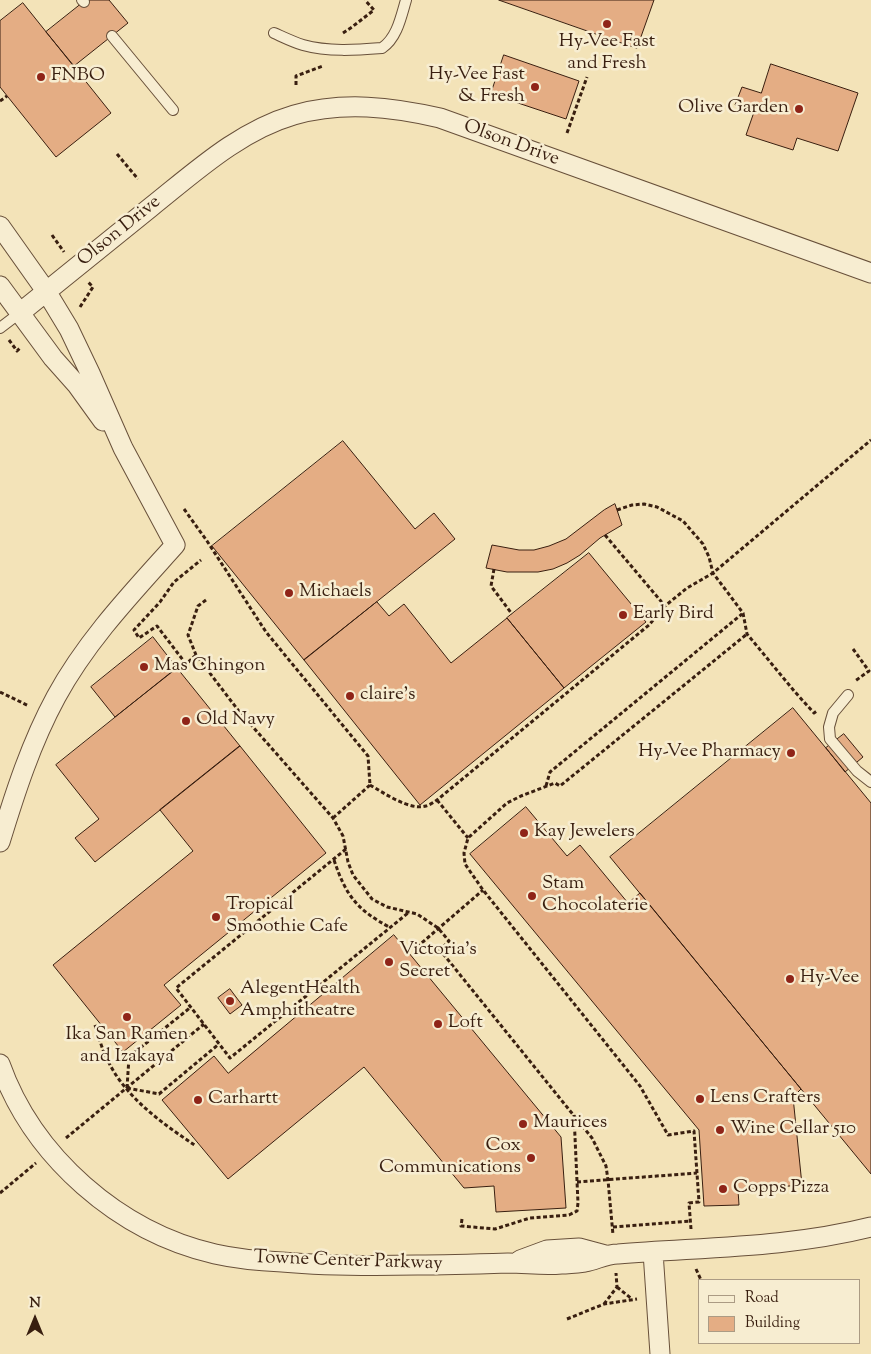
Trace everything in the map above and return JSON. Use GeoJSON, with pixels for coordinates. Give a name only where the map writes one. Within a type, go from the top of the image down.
{"type":"FeatureCollection","features":[{"type":"Feature","properties":{"kind":"street","name":"Olson Drive"},"geometry":{"type":"LineString","coordinates":[[20,312],[221,152],[268,124],[295,115],[353,106],[411,111],[440,118],[871,273]]}},
{"type":"Feature","properties":{"kind":"street"},"geometry":{"type":"LineString","coordinates":[[0,226],[46,291],[69,329],[123,448],[175,545],[108,622],[73,669],[56,697],[38,732],[25,764],[0,842]]}},
{"type":"Feature","properties":{"kind":"street"},"geometry":{"type":"LineString","coordinates":[[0,286],[123,448]]}},
{"type":"Feature","properties":{"kind":"street","name":"Towne Center Parkway"},"geometry":{"type":"LineString","coordinates":[[0,1064],[26,1118],[60,1163],[80,1183],[132,1220],[158,1234],[187,1246],[216,1254],[252,1260],[303,1264],[374,1266],[510,1264],[547,1250],[579,1248],[606,1255],[765,1245],[845,1234],[871,1227]]}},
{"type":"Feature","properties":{"kind":"street"},"geometry":{"type":"LineString","coordinates":[[653,1252],[660,1354]]}},
{"type":"Feature","properties":{"kind":"lane"},"geometry":{"type":"LineString","coordinates":[[274,33],[301,45],[331,50],[382,48],[389,44],[395,34],[406,0]]}},
{"type":"Feature","properties":{"kind":"lane"},"geometry":{"type":"LineString","coordinates":[[112,36],[173,110]]}},
{"type":"Feature","properties":{"kind":"lane"},"geometry":{"type":"LineString","coordinates":[[0,328],[20,312]]}},
{"type":"Feature","properties":{"kind":"lane"},"geometry":{"type":"LineString","coordinates":[[848,695],[833,714],[829,727],[830,739],[857,771],[871,782]]}},
{"type":"Feature","properties":{"kind":"path"},"geometry":{"type":"LineString","coordinates":[[567,133],[587,77]]}},
{"type":"Feature","properties":{"kind":"path"},"geometry":{"type":"LineString","coordinates":[[0,101],[7,96]]}},
{"type":"Feature","properties":{"kind":"path"},"geometry":{"type":"LineString","coordinates":[[117,154],[138,179]]}},
{"type":"Feature","properties":{"kind":"path"},"geometry":{"type":"LineString","coordinates":[[82,306],[93,287]]}},
{"type":"Feature","properties":{"kind":"path"},"geometry":{"type":"LineString","coordinates":[[370,786],[397,800],[416,807],[427,806],[437,800],[650,625],[665,606],[687,588],[713,573],[871,440]]}},
{"type":"Feature","properties":{"kind":"path"},"geometry":{"type":"LineString","coordinates":[[617,510],[632,505],[657,506],[683,521],[703,544],[713,573],[743,613],[747,634],[814,713]]}},
{"type":"Feature","properties":{"kind":"path"},"geometry":{"type":"LineString","coordinates":[[184,509],[266,632],[368,756],[370,786]]}},
{"type":"Feature","properties":{"kind":"path"},"geometry":{"type":"LineString","coordinates":[[605,535],[665,606]]}},
{"type":"Feature","properties":{"kind":"path"},"geometry":{"type":"LineString","coordinates":[[196,655],[186,664],[157,626],[139,638],[134,630],[160,602],[174,582],[201,560]]}},
{"type":"Feature","properties":{"kind":"path"},"geometry":{"type":"LineString","coordinates":[[494,570],[491,586],[512,614]]}},
{"type":"Feature","properties":{"kind":"path"},"geometry":{"type":"LineString","coordinates":[[206,600],[198,606],[188,636],[196,655],[238,710],[333,818],[343,836],[348,862],[353,875],[372,899],[387,906],[417,914],[438,928],[449,941],[440,950],[592,1138],[606,1166],[613,1228],[691,1221],[689,1203],[698,1202],[694,1131],[668,1135],[640,1086],[483,890],[465,864],[464,853],[468,838],[508,803],[555,783],[560,786],[747,634]]}},
{"type":"Feature","properties":{"kind":"path"},"geometry":{"type":"LineString","coordinates":[[546,787],[550,772],[743,613]]}},
{"type":"Feature","properties":{"kind":"path"},"geometry":{"type":"LineString","coordinates":[[333,818],[370,786]]}},
{"type":"Feature","properties":{"kind":"path"},"geometry":{"type":"LineString","coordinates":[[437,800],[468,838]]}},
{"type":"Feature","properties":{"kind":"path"},"geometry":{"type":"LineString","coordinates":[[346,849],[176,988],[230,1058],[409,912]]}},
{"type":"Feature","properties":{"kind":"path"},"geometry":{"type":"LineString","coordinates":[[334,860],[344,887],[351,899],[374,919],[391,928]]}},
{"type":"Feature","properties":{"kind":"path"},"geometry":{"type":"LineString","coordinates":[[417,947],[483,890]]}},
{"type":"Feature","properties":{"kind":"path"},"geometry":{"type":"LineString","coordinates":[[126,1088],[128,1057],[191,1007]]}},
{"type":"Feature","properties":{"kind":"path"},"geometry":{"type":"LineString","coordinates":[[126,1088],[204,1024]]}},
{"type":"Feature","properties":{"kind":"path"},"geometry":{"type":"LineString","coordinates":[[94,1025],[108,1062],[126,1088],[158,1120],[196,1146]]}},
{"type":"Feature","properties":{"kind":"path"},"geometry":{"type":"LineString","coordinates":[[126,1088],[159,1094],[220,1043]]}},
{"type":"Feature","properties":{"kind":"path"},"geometry":{"type":"LineString","coordinates":[[462,1219],[461,1226],[495,1229],[530,1218],[569,1216],[577,1211],[574,1114]]}},
{"type":"Feature","properties":{"kind":"path"},"geometry":{"type":"LineString","coordinates":[[577,1182],[697,1173]]}},
{"type":"Feature","properties":{"kind":"path"},"geometry":{"type":"LineString","coordinates":[[567,1318],[604,1304],[633,1300],[617,1287],[604,1304]]}},
{"type":"Feature","properties":{"kind":"building"},"geometry":{"type":"Polygon","coordinates":[[[86,0],[109,0],[128,23],[74,66],[46,32],[86,0]]]}},
{"type":"Feature","properties":{"kind":"building","name":"Hy-Vee Fast and Fresh"},"geometry":{"type":"Polygon","coordinates":[[[499,0],[654,0],[637,48],[499,0]]]}},
{"type":"Feature","properties":{"kind":"building","name":"FNBO"},"geometry":{"type":"Polygon","coordinates":[[[23,3],[111,113],[56,157],[0,87],[0,21],[23,3]]]}},
{"type":"Feature","properties":{"kind":"building","name":"Hy-Vee Fast & Fresh"},"geometry":{"type":"Polygon","coordinates":[[[504,55],[579,81],[566,119],[491,94],[504,55]]]}},
{"type":"Feature","properties":{"kind":"building","name":"Olive Garden"},"geometry":{"type":"Polygon","coordinates":[[[771,64],[858,93],[838,151],[797,138],[793,150],[746,135],[754,112],[735,105],[742,87],[761,93],[771,64]]]}},
{"type":"Feature","properties":{"kind":"building"},"geometry":{"type":"Polygon","coordinates":[[[343,441],[415,529],[434,513],[455,539],[304,660],[212,546],[343,441]]]}},
{"type":"Feature","properties":{"kind":"building"},"geometry":{"type":"Polygon","coordinates":[[[615,504],[622,525],[600,538],[567,563],[553,569],[538,572],[507,572],[486,568],[492,545],[519,550],[534,550],[549,546],[566,539],[604,510],[615,504]]]}},
{"type":"Feature","properties":{"kind":"building"},"geometry":{"type":"Polygon","coordinates":[[[589,553],[646,622],[564,688],[507,618],[589,553]]]}},
{"type":"Feature","properties":{"kind":"building"},"geometry":{"type":"Polygon","coordinates":[[[377,602],[389,616],[404,604],[451,663],[507,618],[564,688],[420,805],[304,660],[377,602]]]}},
{"type":"Feature","properties":{"kind":"building"},"geometry":{"type":"Polygon","coordinates":[[[153,637],[177,668],[115,717],[91,687],[153,637]]]}},
{"type":"Feature","properties":{"kind":"building"},"geometry":{"type":"Polygon","coordinates":[[[177,668],[240,746],[95,862],[75,838],[99,819],[56,765],[177,668]]]}},
{"type":"Feature","properties":{"kind":"building","name":"Hy-Vee"},"geometry":{"type":"Polygon","coordinates":[[[793,708],[871,803],[871,1174],[610,857],[793,708]]]}},
{"type":"Feature","properties":{"kind":"building"},"geometry":{"type":"Polygon","coordinates":[[[844,734],[863,757],[845,772],[826,748],[844,734]]]}},
{"type":"Feature","properties":{"kind":"building"},"geometry":{"type":"Polygon","coordinates":[[[240,746],[326,853],[164,985],[181,1005],[123,1052],[53,965],[193,851],[160,810],[240,746]]]}},
{"type":"Feature","properties":{"kind":"building"},"geometry":{"type":"Polygon","coordinates":[[[526,807],[567,856],[580,845],[628,903],[640,893],[801,1089],[793,1097],[802,1185],[738,1190],[739,1205],[704,1206],[699,1130],[470,854],[526,807]]]}},
{"type":"Feature","properties":{"kind":"building"},"geometry":{"type":"Polygon","coordinates":[[[394,935],[561,1137],[566,1208],[496,1212],[494,1186],[464,1188],[364,1067],[228,1179],[162,1100],[214,1056],[228,1073],[394,935]]]}},
{"type":"Feature","properties":{"kind":"building","name":"AlegentHealth Amphitheatre"},"geometry":{"type":"Polygon","coordinates":[[[230,989],[242,1005],[230,1014],[218,998],[230,989]]]}},
{"type":"Feature","properties":{"kind":"place","name":"Hy-Vee Fast and Fresh"},"geometry":{"type":"Point","coordinates":[607,24]}},
{"type":"Feature","properties":{"kind":"place","name":"FNBO"},"geometry":{"type":"Point","coordinates":[41,77]}},
{"type":"Feature","properties":{"kind":"place","name":"Hy-Vee Fast & Fresh"},"geometry":{"type":"Point","coordinates":[535,87]}},
{"type":"Feature","properties":{"kind":"place","name":"Olive Garden"},"geometry":{"type":"Point","coordinates":[799,109]}},
{"type":"Feature","properties":{"kind":"place","name":"Michaels"},"geometry":{"type":"Point","coordinates":[289,593]}},
{"type":"Feature","properties":{"kind":"place","name":"Early Bird"},"geometry":{"type":"Point","coordinates":[623,615]}},
{"type":"Feature","properties":{"kind":"place","name":"Mas Chingon"},"geometry":{"type":"Point","coordinates":[144,667]}},
{"type":"Feature","properties":{"kind":"place","name":"claire's"},"geometry":{"type":"Point","coordinates":[350,696]}},
{"type":"Feature","properties":{"kind":"place","name":"Old Navy"},"geometry":{"type":"Point","coordinates":[186,721]}},
{"type":"Feature","properties":{"kind":"place","name":"Hy-Vee Pharmacy"},"geometry":{"type":"Point","coordinates":[791,753]}},
{"type":"Feature","properties":{"kind":"place","name":"Kay Jewelers"},"geometry":{"type":"Point","coordinates":[524,833]}},
{"type":"Feature","properties":{"kind":"place","name":"Stam Chocolaterie"},"geometry":{"type":"Point","coordinates":[532,896]}},
{"type":"Feature","properties":{"kind":"place","name":"Tropical Smoothie Cafe"},"geometry":{"type":"Point","coordinates":[216,917]}},
{"type":"Feature","properties":{"kind":"place","name":"Victoria's Secret"},"geometry":{"type":"Point","coordinates":[389,962]}},
{"type":"Feature","properties":{"kind":"place","name":"Hy-Vee"},"geometry":{"type":"Point","coordinates":[790,979]}},
{"type":"Feature","properties":{"kind":"place","name":"AlegentHealth Amphitheatre"},"geometry":{"type":"Point","coordinates":[230,1001]}},
{"type":"Feature","properties":{"kind":"place","name":"Ika San Ramen and Izakaya"},"geometry":{"type":"Point","coordinates":[127,1017]}},
{"type":"Feature","properties":{"kind":"place","name":"Loft"},"geometry":{"type":"Point","coordinates":[438,1024]}},
{"type":"Feature","properties":{"kind":"place","name":"Lens Crafters"},"geometry":{"type":"Point","coordinates":[700,1099]}},
{"type":"Feature","properties":{"kind":"place","name":"Carhartt"},"geometry":{"type":"Point","coordinates":[198,1100]}},
{"type":"Feature","properties":{"kind":"place","name":"Maurices"},"geometry":{"type":"Point","coordinates":[523,1124]}},
{"type":"Feature","properties":{"kind":"place","name":"Wine Cellar 510"},"geometry":{"type":"Point","coordinates":[720,1130]}},
{"type":"Feature","properties":{"kind":"place","name":"Cox Communications"},"geometry":{"type":"Point","coordinates":[531,1158]}},
{"type":"Feature","properties":{"kind":"place","name":"Copps Pizza"},"geometry":{"type":"Point","coordinates":[723,1189]}}]}
